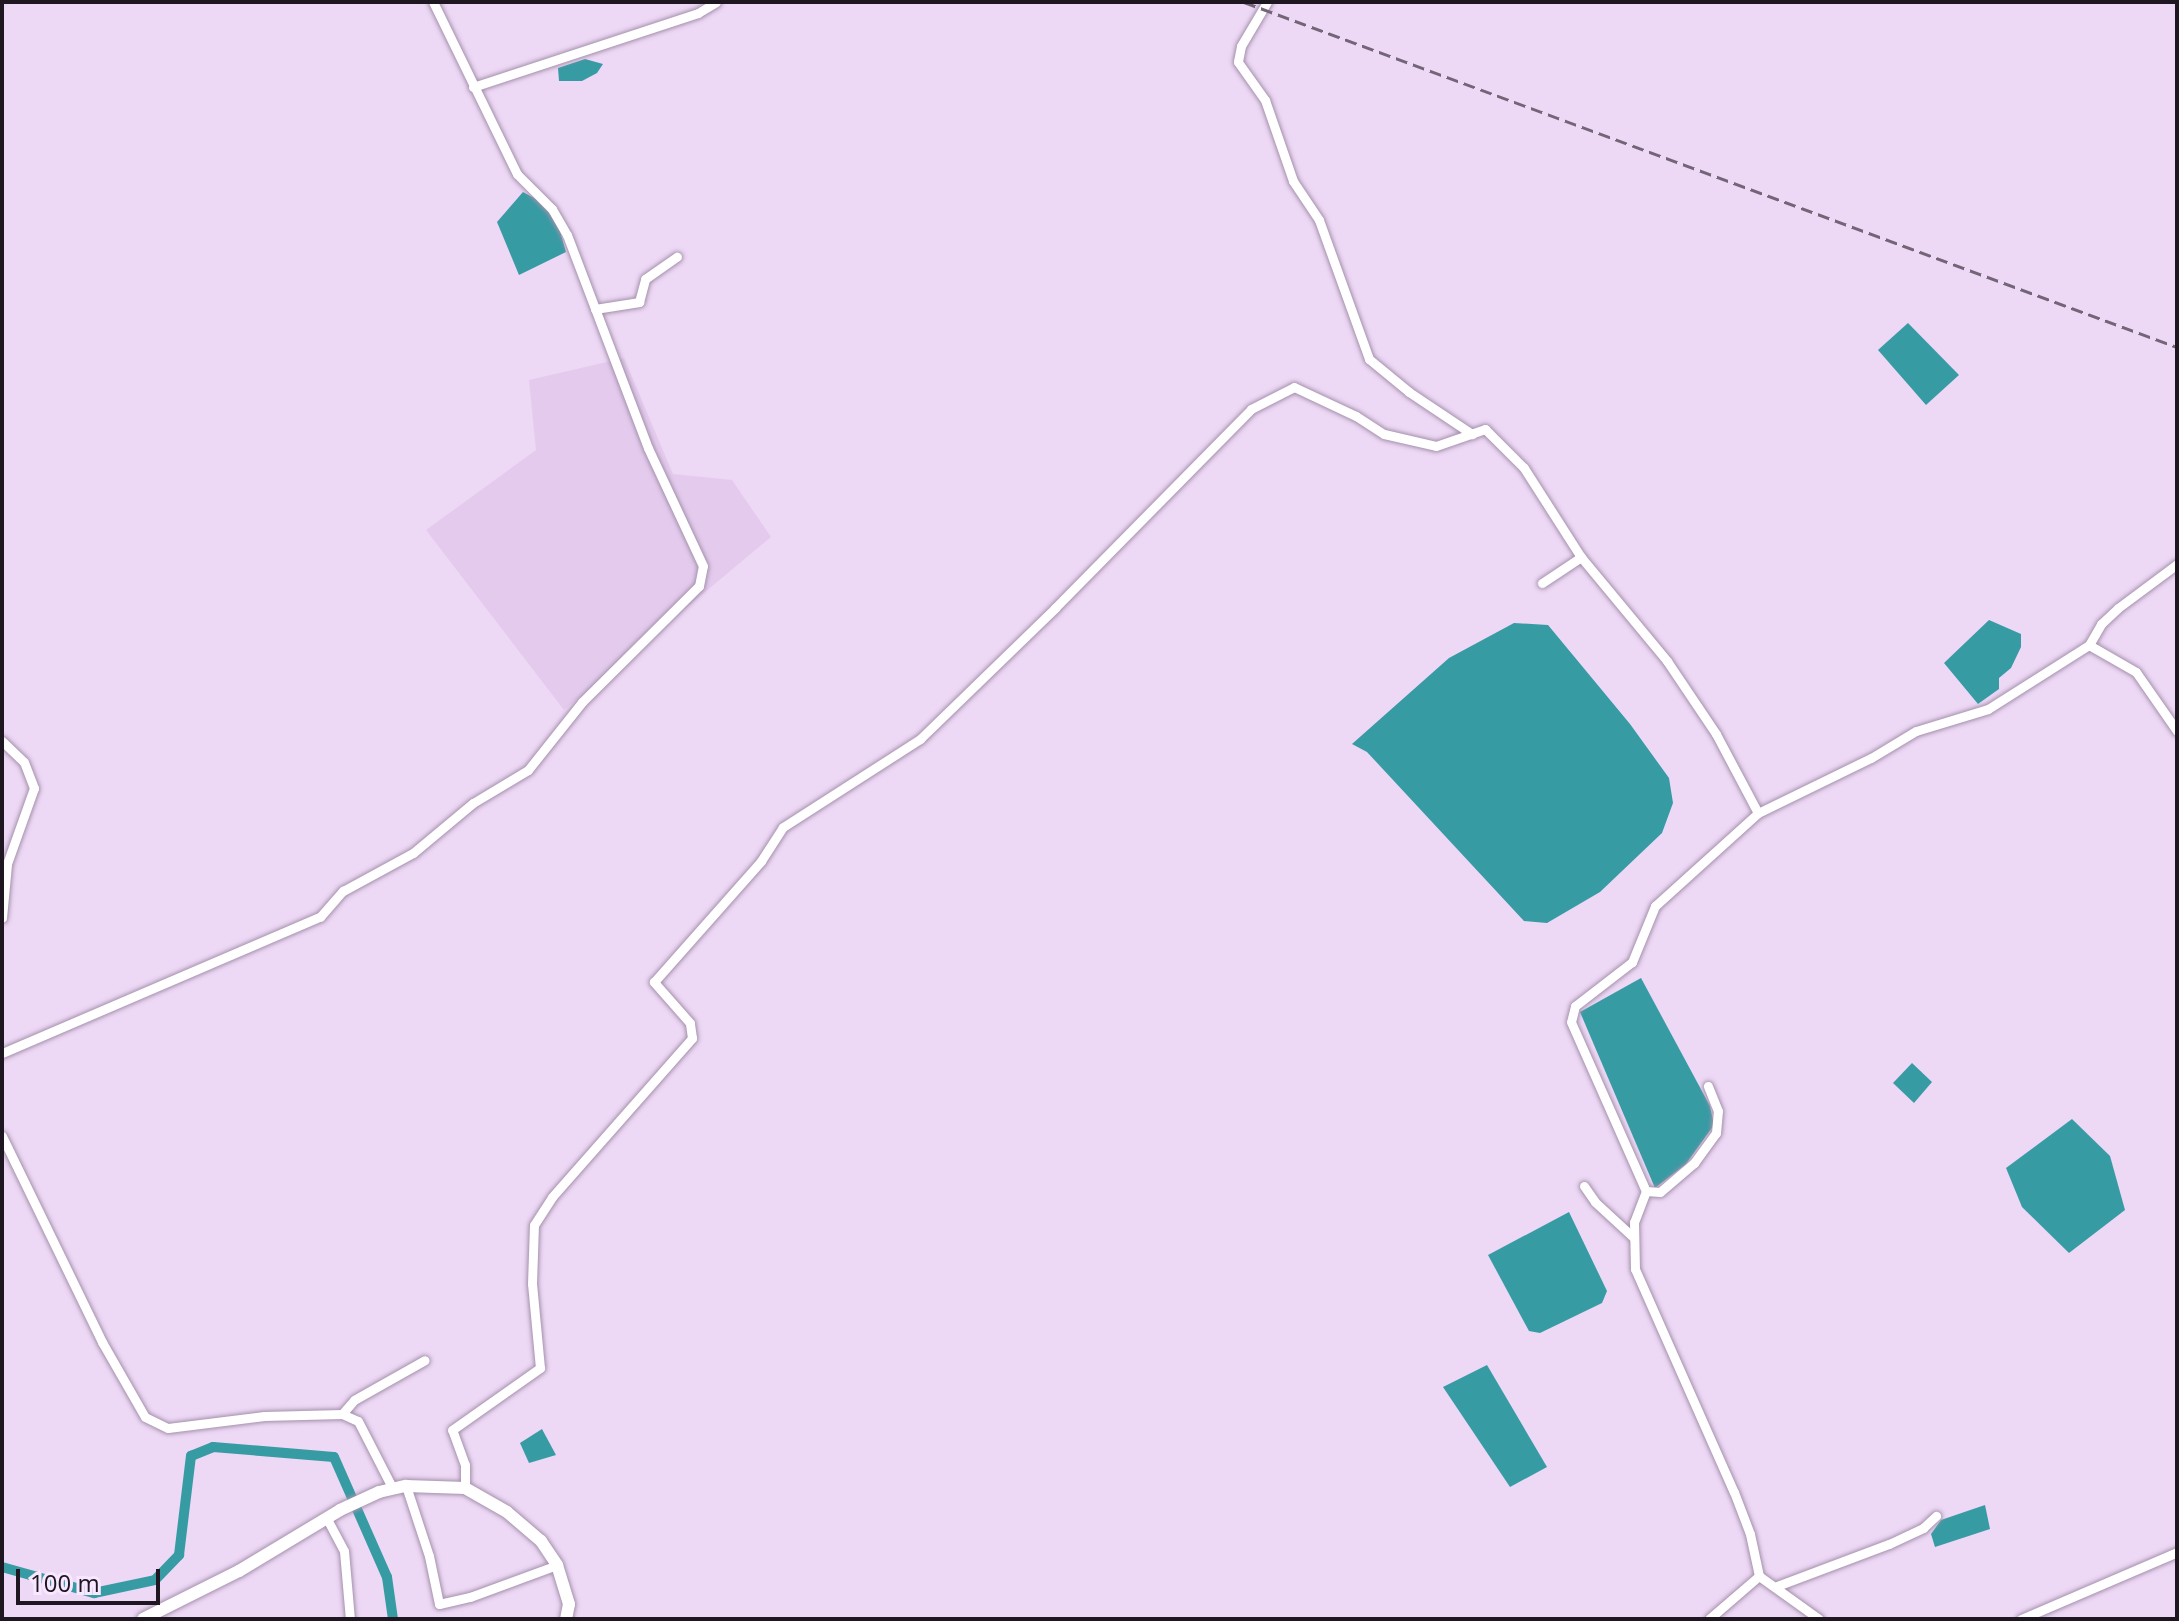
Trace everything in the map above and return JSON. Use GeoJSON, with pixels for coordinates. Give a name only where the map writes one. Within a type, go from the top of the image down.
{"type":"FeatureCollection","features":[{"type":"Feature","properties":{"kind":"street"},"geometry":{"type":"LineString","coordinates":[[2,1053],[320,917],[343,891],[413,853],[473,803],[528,770],[582,702],[699,586],[703,566],[648,448],[567,235],[552,209],[517,174],[433,2]]}},
{"type":"Feature","properties":{"kind":"street"},"geometry":{"type":"LineString","coordinates":[[473,87],[644,32],[698,13],[716,2]]}},
{"type":"Feature","properties":{"kind":"street"},"geometry":{"type":"LineString","coordinates":[[1267,2],[1241,46],[1238,62],[1265,100],[1293,181],[1319,220],[1369,359],[1409,392],[1472,434]]}},
{"type":"Feature","properties":{"kind":"street"},"geometry":{"type":"LineString","coordinates":[[595,309],[639,302],[645,279],[677,257]]}},
{"type":"Feature","properties":{"kind":"street"},"geometry":{"type":"LineString","coordinates":[[465,1488],[465,1465],[452,1430],[540,1368],[532,1284],[534,1225],[552,1197],[692,1038],[690,1023],[654,982],[761,861],[783,827],[920,739],[1055,608],[1251,409],[1294,387],[1356,416],[1384,434],[1436,446],[1485,429],[1524,468],[1581,557],[1667,661],[1716,734],[1758,813]]}},
{"type":"Feature","properties":{"kind":"street"},"geometry":{"type":"LineString","coordinates":[[1542,583],[1581,557]]}},
{"type":"Feature","properties":{"kind":"street"},"geometry":{"type":"LineString","coordinates":[[1819,1619],[1759,1576],[1750,1534],[1734,1492],[1635,1269],[1634,1222],[1646,1191],[1571,1022],[1575,1006],[1632,962],[1655,906],[1758,813],[1871,758],[1916,731],[1988,709],[2089,645],[2101,624],[2118,608],[2177,564]]}},
{"type":"Feature","properties":{"kind":"street"},"geometry":{"type":"LineString","coordinates":[[2089,645],[2136,672],[2177,731]]}},
{"type":"Feature","properties":{"kind":"street"},"geometry":{"type":"LineString","coordinates":[[2,741],[24,762],[34,788],[7,864],[2,918]]}},
{"type":"Feature","properties":{"kind":"street"},"geometry":{"type":"LineString","coordinates":[[1646,1191],[1660,1192],[1694,1163],[1716,1133],[1718,1111],[1708,1086]]}},
{"type":"Feature","properties":{"kind":"street"},"geometry":{"type":"LineString","coordinates":[[2,1136],[102,1342],[145,1417],[168,1428],[264,1416],[342,1414],[358,1421],[399,1488],[429,1556],[439,1604],[470,1597],[557,1565]]}},
{"type":"Feature","properties":{"kind":"street"},"geometry":{"type":"LineString","coordinates":[[1584,1186],[1595,1202],[1633,1237]]}},
{"type":"Feature","properties":{"kind":"street"},"geometry":{"type":"LineString","coordinates":[[342,1414],[354,1400],[425,1360]]}},
{"type":"Feature","properties":{"kind":"street"},"geometry":{"type":"LineString","coordinates":[[143,1619],[239,1571],[326,1517],[379,1492],[399,1488],[465,1488],[507,1512],[541,1541],[557,1565],[569,1604],[566,1619]]}},
{"type":"Feature","properties":{"kind":"street"},"geometry":{"type":"LineString","coordinates":[[1777,1586],[1900,1539],[1923,1528],[1936,1516]]}},
{"type":"Feature","properties":{"kind":"street"},"geometry":{"type":"LineString","coordinates":[[326,1517],[344,1551],[350,1619]]}},
{"type":"Feature","properties":{"kind":"street"},"geometry":{"type":"LineString","coordinates":[[2021,1619],[2177,1552]]}},
{"type":"Feature","properties":{"kind":"street"},"geometry":{"type":"LineString","coordinates":[[1709,1619],[1759,1576]]}},
{"type":"Feature","properties":{"kind":"shaded area"},"geometry":{"type":"Polygon","coordinates":[[[585,59],[603,64],[597,73],[582,81],[559,81],[558,68],[585,59]]]}},
{"type":"Feature","properties":{"kind":"shaded area"},"geometry":{"type":"Polygon","coordinates":[[[523,192],[540,201],[558,224],[566,252],[519,275],[497,222],[523,192]]]}},
{"type":"Feature","properties":{"kind":"shaded area"},"geometry":{"type":"Polygon","coordinates":[[[1908,323],[1959,375],[1926,405],[1878,350],[1908,323]]]}},
{"type":"Feature","properties":{"kind":"shaded area"},"geometry":{"type":"Polygon","coordinates":[[[624,358],[673,474],[732,480],[771,537],[564,710],[426,530],[536,450],[529,380],[624,358]]]}},
{"type":"Feature","properties":{"kind":"shaded area"},"geometry":{"type":"Polygon","coordinates":[[[1989,620],[2021,634],[2021,647],[2011,668],[1999,678],[1999,689],[1978,704],[1944,663],[1989,620]]]}},
{"type":"Feature","properties":{"kind":"shaded area"},"geometry":{"type":"Polygon","coordinates":[[[1514,623],[1548,625],[1630,724],[1669,778],[1673,803],[1662,833],[1600,892],[1547,923],[1524,921],[1367,752],[1352,744],[1449,658],[1514,623]]]}},
{"type":"Feature","properties":{"kind":"shaded area"},"geometry":{"type":"Polygon","coordinates":[[[1641,978],[1710,1106],[1714,1125],[1686,1164],[1655,1188],[1580,1012],[1641,978]]]}},
{"type":"Feature","properties":{"kind":"shaded area"},"geometry":{"type":"Polygon","coordinates":[[[1912,1063],[1932,1082],[1914,1103],[1893,1083],[1912,1063]]]}},
{"type":"Feature","properties":{"kind":"shaded area"},"geometry":{"type":"Polygon","coordinates":[[[2072,1119],[2110,1156],[2125,1210],[2069,1253],[2022,1207],[2006,1168],[2072,1119]]]}},
{"type":"Feature","properties":{"kind":"shaded area"},"geometry":{"type":"Polygon","coordinates":[[[1569,1212],[1607,1291],[1602,1303],[1540,1333],[1529,1331],[1488,1255],[1569,1212]]]}},
{"type":"Feature","properties":{"kind":"shaded area"},"geometry":{"type":"Polygon","coordinates":[[[1487,1365],[1547,1467],[1510,1487],[1443,1387],[1487,1365]]]}},
{"type":"Feature","properties":{"kind":"shaded area"},"geometry":{"type":"Polygon","coordinates":[[[542,1429],[556,1455],[529,1463],[520,1443],[542,1429]]]}},
{"type":"Feature","properties":{"kind":"shaded area"},"geometry":{"type":"Polygon","coordinates":[[[1985,1505],[1990,1529],[1935,1547],[1931,1534],[1941,1520],[1985,1505]]]}},
{"type":"Feature","properties":{"kind":"waterway"},"geometry":{"type":"LineString","coordinates":[[2,1567],[94,1593],[155,1580],[179,1555],[191,1456],[213,1447],[334,1457],[387,1577],[393,1619]]}},
{"type":"Feature","properties":{"kind":"railway"},"geometry":{"type":"LineString","coordinates":[[1244,2],[2177,347]]}}]}
